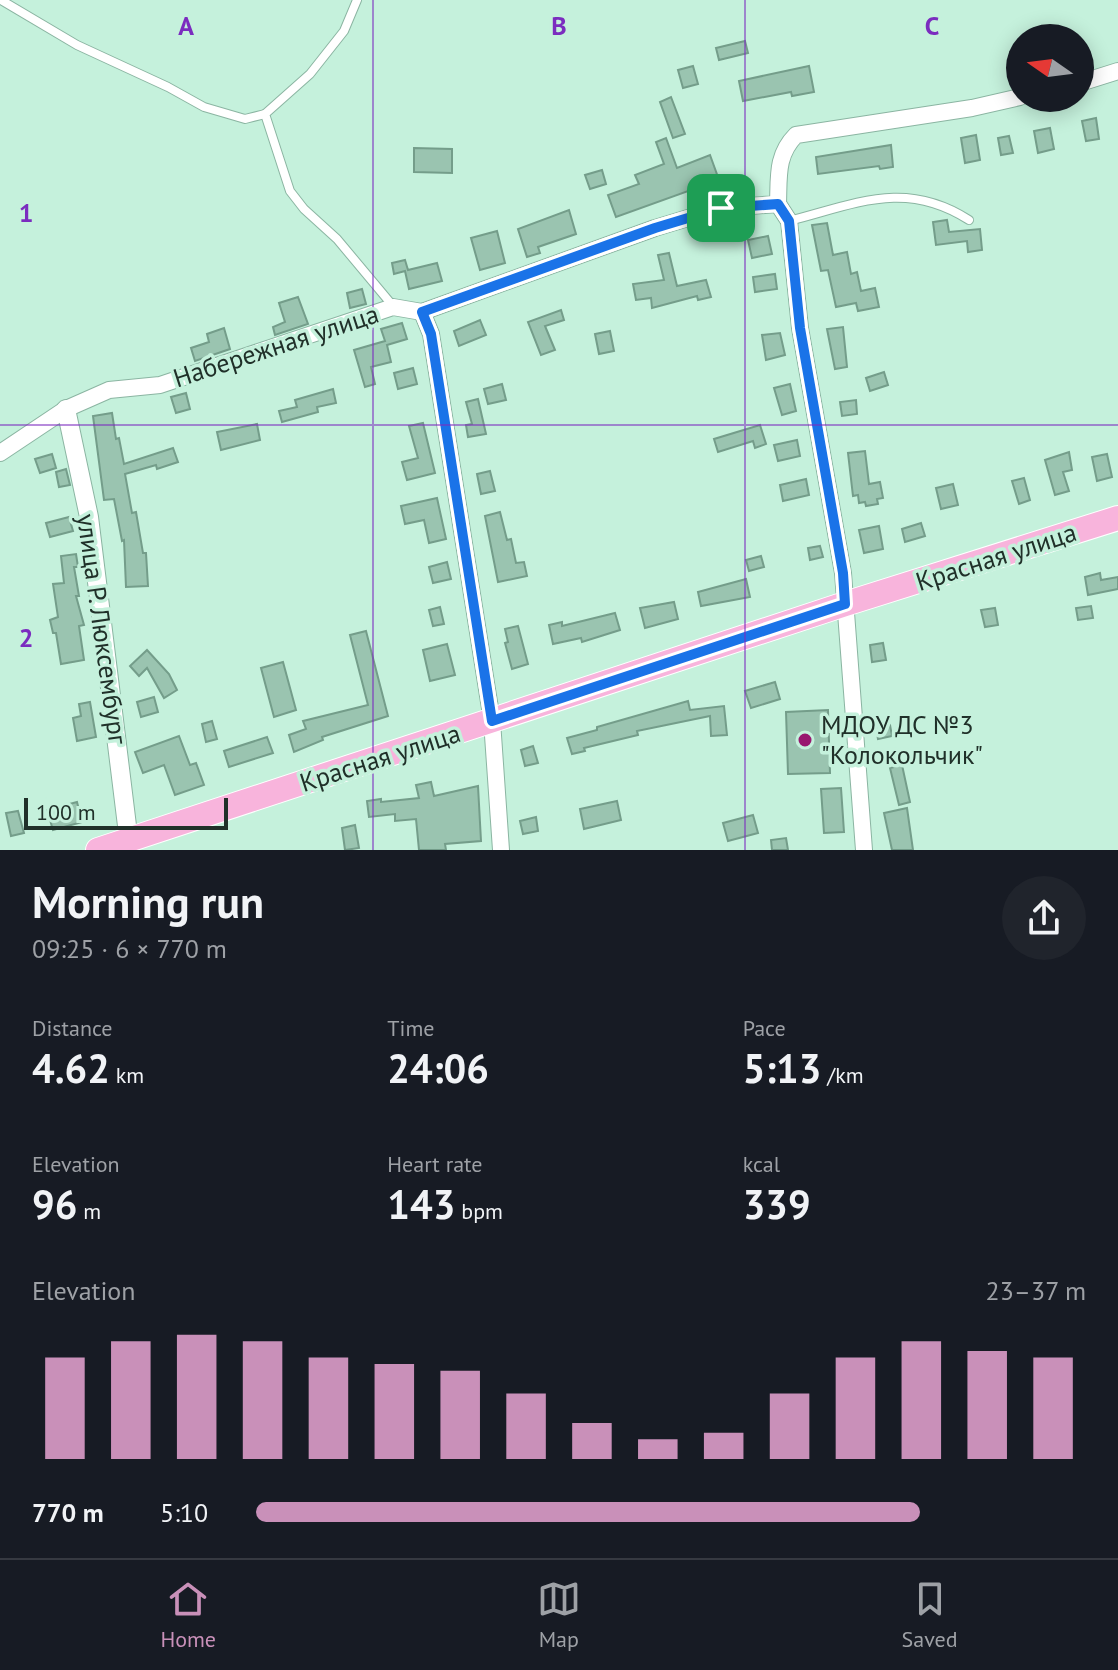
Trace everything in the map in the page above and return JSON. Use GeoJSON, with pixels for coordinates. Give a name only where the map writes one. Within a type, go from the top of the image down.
{"type":"FeatureCollection","features":[{"type":"Feature","properties":{"kind":"main road","name":"Красная улица"},"geometry":{"type":"LineString","coordinates":[[98,850],[130,844],[845,604],[1118,518]]}},
{"type":"Feature","properties":{"kind":"street"},"geometry":{"type":"LineString","coordinates":[[1094,79],[1118,71]]}},
{"type":"Feature","properties":{"kind":"street"},"geometry":{"type":"LineString","coordinates":[[864,850],[843,573],[800,328],[789,221],[778,204],[780,163],[784,147],[796,135],[958,111],[1006,100]]}},
{"type":"Feature","properties":{"kind":"street","name":"Набережная улица"},"geometry":{"type":"LineString","coordinates":[[0,453],[66,409],[109,390],[160,385],[393,307],[422,312],[655,228],[721,208],[778,204]]}},
{"type":"Feature","properties":{"kind":"street"},"geometry":{"type":"LineString","coordinates":[[422,312],[431,334],[492,721],[501,850]]}},
{"type":"Feature","properties":{"kind":"street","name":"улица Р. Люксембург"},"geometry":{"type":"LineString","coordinates":[[66,409],[89,517],[130,844]]}},
{"type":"Feature","properties":{"kind":"lane"},"geometry":{"type":"LineString","coordinates":[[1,0],[77,45],[204,107],[245,119],[265,114],[318,63],[344,31],[357,0]]}},
{"type":"Feature","properties":{"kind":"lane"},"geometry":{"type":"LineString","coordinates":[[265,114],[290,191],[304,209],[337,239],[393,307]]}},
{"type":"Feature","properties":{"kind":"lane"},"geometry":{"type":"LineString","coordinates":[[789,221],[886,196],[945,205],[969,220]]}},
{"type":"Feature","properties":{"kind":"building"},"geometry":{"type":"Polygon","coordinates":[[[745,41],[748,53],[719,60],[716,48],[745,41]]]}},
{"type":"Feature","properties":{"kind":"building"},"geometry":{"type":"Polygon","coordinates":[[[693,66],[698,84],[683,88],[678,70],[693,66]]]}},
{"type":"Feature","properties":{"kind":"building"},"geometry":{"type":"Polygon","coordinates":[[[809,66],[814,92],[792,96],[791,92],[743,101],[739,81],[809,66]]]}},
{"type":"Feature","properties":{"kind":"building"},"geometry":{"type":"Polygon","coordinates":[[[671,97],[685,134],[673,138],[660,102],[671,97]]]}},
{"type":"Feature","properties":{"kind":"building"},"geometry":{"type":"Polygon","coordinates":[[[1096,118],[1099,139],[1086,141],[1082,121],[1096,118]]]}},
{"type":"Feature","properties":{"kind":"building"},"geometry":{"type":"Polygon","coordinates":[[[1050,128],[1054,149],[1038,153],[1034,131],[1050,128]]]}},
{"type":"Feature","properties":{"kind":"building"},"geometry":{"type":"Polygon","coordinates":[[[976,135],[980,160],[965,163],[961,138],[976,135]]]}},
{"type":"Feature","properties":{"kind":"building"},"geometry":{"type":"Polygon","coordinates":[[[1009,136],[1013,153],[1001,155],[998,138],[1009,136]]]}},
{"type":"Feature","properties":{"kind":"building"},"geometry":{"type":"Polygon","coordinates":[[[666,138],[677,168],[710,155],[719,180],[616,217],[608,195],[639,184],[635,175],[664,164],[656,142],[666,138]]]}},
{"type":"Feature","properties":{"kind":"building"},"geometry":{"type":"Polygon","coordinates":[[[891,145],[893,167],[818,174],[816,157],[891,145]]]}},
{"type":"Feature","properties":{"kind":"building"},"geometry":{"type":"Polygon","coordinates":[[[414,148],[452,149],[452,173],[414,172],[414,148]]]}},
{"type":"Feature","properties":{"kind":"building"},"geometry":{"type":"Polygon","coordinates":[[[602,170],[606,184],[590,189],[585,175],[602,170]]]}},
{"type":"Feature","properties":{"kind":"building"},"geometry":{"type":"Polygon","coordinates":[[[569,210],[576,234],[538,247],[540,253],[527,257],[518,229],[569,210]]]}},
{"type":"Feature","properties":{"kind":"building"},"geometry":{"type":"Polygon","coordinates":[[[947,220],[949,232],[980,229],[982,250],[968,252],[967,241],[936,245],[933,222],[947,220]]]}},
{"type":"Feature","properties":{"kind":"building"},"geometry":{"type":"Polygon","coordinates":[[[827,223],[833,255],[847,252],[851,274],[857,272],[861,291],[875,288],[879,307],[858,311],[856,303],[836,307],[828,270],[821,271],[812,225],[827,223]]]}},
{"type":"Feature","properties":{"kind":"building"},"geometry":{"type":"Polygon","coordinates":[[[497,231],[505,263],[480,270],[471,238],[497,231]]]}},
{"type":"Feature","properties":{"kind":"building"},"geometry":{"type":"Polygon","coordinates":[[[768,236],[772,254],[752,258],[748,240],[768,236]]]}},
{"type":"Feature","properties":{"kind":"building"},"geometry":{"type":"Polygon","coordinates":[[[669,253],[677,286],[706,280],[711,297],[698,300],[697,296],[652,308],[651,298],[636,300],[633,284],[664,280],[658,255],[669,253]]]}},
{"type":"Feature","properties":{"kind":"building"},"geometry":{"type":"Polygon","coordinates":[[[405,260],[408,270],[437,263],[442,281],[409,289],[405,271],[394,274],[392,263],[405,260]]]}},
{"type":"Feature","properties":{"kind":"building"},"geometry":{"type":"Polygon","coordinates":[[[775,274],[777,289],[755,292],[753,277],[775,274]]]}},
{"type":"Feature","properties":{"kind":"building"},"geometry":{"type":"Polygon","coordinates":[[[362,289],[366,304],[350,308],[347,293],[362,289]]]}},
{"type":"Feature","properties":{"kind":"building"},"geometry":{"type":"Polygon","coordinates":[[[298,297],[308,324],[275,335],[273,327],[285,322],[279,303],[298,297]]]}},
{"type":"Feature","properties":{"kind":"building"},"geometry":{"type":"Polygon","coordinates":[[[561,310],[564,320],[545,326],[555,350],[541,355],[528,322],[561,310]]]}},
{"type":"Feature","properties":{"kind":"building"},"geometry":{"type":"Polygon","coordinates":[[[480,320],[486,335],[459,346],[454,331],[480,320]]]}},
{"type":"Feature","properties":{"kind":"building"},"geometry":{"type":"Polygon","coordinates":[[[402,323],[407,339],[387,345],[391,362],[371,367],[375,384],[365,387],[354,350],[385,341],[381,329],[402,323]]]}},
{"type":"Feature","properties":{"kind":"building"},"geometry":{"type":"Polygon","coordinates":[[[843,327],[847,367],[835,369],[827,329],[843,327]]]}},
{"type":"Feature","properties":{"kind":"building"},"geometry":{"type":"Polygon","coordinates":[[[224,328],[230,349],[195,361],[191,348],[209,342],[207,334],[224,328]]]}},
{"type":"Feature","properties":{"kind":"building"},"geometry":{"type":"Polygon","coordinates":[[[610,331],[614,351],[599,354],[595,334],[610,331]]]}},
{"type":"Feature","properties":{"kind":"building"},"geometry":{"type":"Polygon","coordinates":[[[780,333],[785,355],[766,360],[762,335],[780,333]]]}},
{"type":"Feature","properties":{"kind":"building"},"geometry":{"type":"Polygon","coordinates":[[[413,368],[417,384],[398,389],[394,373],[413,368]]]}},
{"type":"Feature","properties":{"kind":"building"},"geometry":{"type":"Polygon","coordinates":[[[884,372],[888,385],[870,391],[866,378],[884,372]]]}},
{"type":"Feature","properties":{"kind":"building"},"geometry":{"type":"Polygon","coordinates":[[[502,384],[506,400],[488,404],[484,389],[502,384]]]}},
{"type":"Feature","properties":{"kind":"building"},"geometry":{"type":"Polygon","coordinates":[[[790,384],[796,411],[782,415],[774,388],[790,384]]]}},
{"type":"Feature","properties":{"kind":"building"},"geometry":{"type":"Polygon","coordinates":[[[333,389],[336,403],[317,407],[318,412],[282,422],[279,411],[297,407],[295,400],[333,389]]]}},
{"type":"Feature","properties":{"kind":"building"},"geometry":{"type":"Polygon","coordinates":[[[186,393],[190,409],[176,413],[171,397],[186,393]]]}},
{"type":"Feature","properties":{"kind":"building"},"geometry":{"type":"Polygon","coordinates":[[[478,399],[486,434],[468,437],[466,425],[472,424],[466,402],[478,399]]]}},
{"type":"Feature","properties":{"kind":"building"},"geometry":{"type":"Polygon","coordinates":[[[856,400],[857,414],[842,416],[840,402],[856,400]]]}},
{"type":"Feature","properties":{"kind":"building"},"geometry":{"type":"Polygon","coordinates":[[[112,413],[124,464],[173,448],[178,462],[125,474],[132,513],[136,512],[143,553],[146,553],[148,586],[126,587],[124,540],[114,499],[104,500],[93,416],[112,413]]]}},
{"type":"Feature","properties":{"kind":"building"},"geometry":{"type":"Polygon","coordinates":[[[423,423],[435,473],[407,480],[402,462],[418,458],[409,426],[423,423]]]}},
{"type":"Feature","properties":{"kind":"building"},"geometry":{"type":"Polygon","coordinates":[[[257,424],[260,440],[221,450],[217,432],[257,424]]]}},
{"type":"Feature","properties":{"kind":"building"},"geometry":{"type":"Polygon","coordinates":[[[760,425],[766,444],[755,448],[753,441],[718,452],[714,439],[760,425]]]}},
{"type":"Feature","properties":{"kind":"building"},"geometry":{"type":"Polygon","coordinates":[[[797,440],[800,456],[778,461],[774,445],[797,440]]]}},
{"type":"Feature","properties":{"kind":"building"},"geometry":{"type":"Polygon","coordinates":[[[865,451],[869,484],[880,482],[883,498],[877,499],[878,504],[866,506],[865,502],[859,503],[858,495],[853,496],[848,453],[865,451]]]}},
{"type":"Feature","properties":{"kind":"building"},"geometry":{"type":"Polygon","coordinates":[[[1069,452],[1072,470],[1063,472],[1069,491],[1055,495],[1045,460],[1069,452]]]}},
{"type":"Feature","properties":{"kind":"building"},"geometry":{"type":"Polygon","coordinates":[[[52,454],[56,468],[40,473],[35,459],[52,454]]]}},
{"type":"Feature","properties":{"kind":"building"},"geometry":{"type":"Polygon","coordinates":[[[1107,454],[1112,477],[1097,481],[1092,457],[1107,454]]]}},
{"type":"Feature","properties":{"kind":"building"},"geometry":{"type":"Polygon","coordinates":[[[66,469],[70,485],[59,487],[56,472],[66,469]]]}},
{"type":"Feature","properties":{"kind":"building"},"geometry":{"type":"Polygon","coordinates":[[[490,471],[495,491],[481,494],[477,474],[490,471]]]}},
{"type":"Feature","properties":{"kind":"building"},"geometry":{"type":"Polygon","coordinates":[[[1024,478],[1030,500],[1019,504],[1012,481],[1024,478]]]}},
{"type":"Feature","properties":{"kind":"building"},"geometry":{"type":"Polygon","coordinates":[[[806,479],[809,495],[783,501],[780,485],[806,479]]]}},
{"type":"Feature","properties":{"kind":"building"},"geometry":{"type":"Polygon","coordinates":[[[953,484],[958,505],[941,509],[936,488],[953,484]]]}},
{"type":"Feature","properties":{"kind":"building"},"geometry":{"type":"Polygon","coordinates":[[[437,498],[446,539],[429,543],[424,520],[405,524],[401,506],[437,498]]]}},
{"type":"Feature","properties":{"kind":"building"},"geometry":{"type":"Polygon","coordinates":[[[500,512],[507,540],[511,539],[516,563],[524,562],[527,576],[498,582],[485,516],[500,512]]]}},
{"type":"Feature","properties":{"kind":"building"},"geometry":{"type":"Polygon","coordinates":[[[69,517],[73,531],[50,537],[46,523],[69,517]]]}},
{"type":"Feature","properties":{"kind":"building"},"geometry":{"type":"Polygon","coordinates":[[[921,523],[925,536],[905,542],[902,529],[921,523]]]}},
{"type":"Feature","properties":{"kind":"building"},"geometry":{"type":"Polygon","coordinates":[[[879,526],[883,549],[864,553],[859,530],[879,526]]]}},
{"type":"Feature","properties":{"kind":"building"},"geometry":{"type":"Polygon","coordinates":[[[820,546],[823,557],[810,560],[808,548],[820,546]]]}},
{"type":"Feature","properties":{"kind":"building"},"geometry":{"type":"Polygon","coordinates":[[[76,554],[78,567],[74,567],[79,596],[76,596],[84,625],[79,626],[84,660],[61,664],[56,633],[53,633],[50,620],[58,617],[53,584],[64,583],[61,556],[76,554]]]}},
{"type":"Feature","properties":{"kind":"building"},"geometry":{"type":"Polygon","coordinates":[[[761,556],[764,567],[749,571],[746,560],[761,556]]]}},
{"type":"Feature","properties":{"kind":"building"},"geometry":{"type":"Polygon","coordinates":[[[447,562],[451,579],[433,583],[429,567],[447,562]]]}},
{"type":"Feature","properties":{"kind":"building"},"geometry":{"type":"Polygon","coordinates":[[[1100,573],[1101,580],[1118,577],[1118,589],[1088,595],[1085,577],[1100,573]]]}},
{"type":"Feature","properties":{"kind":"building"},"geometry":{"type":"Polygon","coordinates":[[[746,579],[750,597],[701,606],[698,592],[746,579]]]}},
{"type":"Feature","properties":{"kind":"building"},"geometry":{"type":"Polygon","coordinates":[[[674,602],[678,619],[645,628],[640,608],[674,602]]]}},
{"type":"Feature","properties":{"kind":"building"},"geometry":{"type":"Polygon","coordinates":[[[1091,606],[1093,618],[1078,620],[1076,608],[1091,606]]]}},
{"type":"Feature","properties":{"kind":"building"},"geometry":{"type":"Polygon","coordinates":[[[440,607],[444,624],[433,626],[429,610],[440,607]]]}},
{"type":"Feature","properties":{"kind":"building"},"geometry":{"type":"Polygon","coordinates":[[[995,608],[998,625],[985,627],[981,610],[995,608]]]}},
{"type":"Feature","properties":{"kind":"building"},"geometry":{"type":"Polygon","coordinates":[[[615,613],[620,630],[582,642],[581,638],[553,644],[549,625],[562,622],[562,626],[615,613]]]}},
{"type":"Feature","properties":{"kind":"building"},"geometry":{"type":"Polygon","coordinates":[[[518,626],[528,664],[512,669],[505,643],[508,642],[505,629],[518,626]]]}},
{"type":"Feature","properties":{"kind":"building"},"geometry":{"type":"Polygon","coordinates":[[[366,631],[388,716],[322,737],[323,740],[294,752],[289,735],[306,729],[303,721],[368,705],[350,635],[366,631]]]}},
{"type":"Feature","properties":{"kind":"building"},"geometry":{"type":"Polygon","coordinates":[[[883,643],[886,660],[872,662],[870,645],[883,643]]]}},
{"type":"Feature","properties":{"kind":"building"},"geometry":{"type":"Polygon","coordinates":[[[447,644],[455,675],[430,681],[423,650],[447,644]]]}},
{"type":"Feature","properties":{"kind":"building"},"geometry":{"type":"Polygon","coordinates":[[[147,650],[169,674],[177,690],[164,698],[147,668],[139,676],[130,666],[147,650]]]}},
{"type":"Feature","properties":{"kind":"building"},"geometry":{"type":"Polygon","coordinates":[[[283,662],[296,710],[274,717],[261,668],[283,662]]]}},
{"type":"Feature","properties":{"kind":"building"},"geometry":{"type":"Polygon","coordinates":[[[775,682],[780,699],[751,708],[745,691],[775,682]]]}},
{"type":"Feature","properties":{"kind":"building"},"geometry":{"type":"Polygon","coordinates":[[[154,697],[158,712],[141,717],[137,702],[154,697]]]}},
{"type":"Feature","properties":{"kind":"building"},"geometry":{"type":"Polygon","coordinates":[[[688,701],[690,710],[724,706],[727,735],[711,736],[710,716],[637,731],[638,735],[584,748],[585,751],[572,754],[567,738],[688,701]]]}},
{"type":"Feature","properties":{"kind":"building"},"geometry":{"type":"Polygon","coordinates":[[[90,702],[96,737],[77,741],[73,718],[81,716],[79,704],[90,702]]]}},
{"type":"Feature","properties":{"kind":"building"},"geometry":{"type":"Polygon","coordinates":[[[828,710],[830,773],[788,774],[786,712],[828,710]]]}},
{"type":"Feature","properties":{"kind":"building"},"geometry":{"type":"Polygon","coordinates":[[[212,721],[217,739],[206,742],[202,724],[212,721]]]}},
{"type":"Feature","properties":{"kind":"building"},"geometry":{"type":"Polygon","coordinates":[[[890,725],[892,736],[878,739],[876,728],[890,725]]]}},
{"type":"Feature","properties":{"kind":"building"},"geometry":{"type":"Polygon","coordinates":[[[179,736],[190,765],[196,763],[204,785],[175,795],[164,765],[143,773],[135,752],[179,736]]]}},
{"type":"Feature","properties":{"kind":"building"},"geometry":{"type":"Polygon","coordinates":[[[267,737],[273,753],[229,767],[224,751],[267,737]]]}},
{"type":"Feature","properties":{"kind":"building"},"geometry":{"type":"Polygon","coordinates":[[[533,746],[538,763],[525,766],[521,750],[533,746]]]}},
{"type":"Feature","properties":{"kind":"building"},"geometry":{"type":"Polygon","coordinates":[[[902,765],[910,802],[899,805],[890,768],[902,765]]]}},
{"type":"Feature","properties":{"kind":"building"},"geometry":{"type":"Polygon","coordinates":[[[431,782],[434,796],[478,786],[481,841],[445,844],[446,850],[419,850],[416,819],[395,821],[395,814],[369,817],[367,801],[419,798],[416,785],[431,782]]]}},
{"type":"Feature","properties":{"kind":"building"},"geometry":{"type":"Polygon","coordinates":[[[841,788],[844,832],[824,833],[821,789],[841,788]]]}},
{"type":"Feature","properties":{"kind":"building"},"geometry":{"type":"Polygon","coordinates":[[[617,801],[621,820],[584,829],[580,809],[617,801]]]}},
{"type":"Feature","properties":{"kind":"building"},"geometry":{"type":"Polygon","coordinates":[[[77,802],[82,822],[53,830],[47,810],[77,802]]]}},
{"type":"Feature","properties":{"kind":"building"},"geometry":{"type":"Polygon","coordinates":[[[907,808],[913,850],[892,850],[884,813],[907,808]]]}},
{"type":"Feature","properties":{"kind":"building"},"geometry":{"type":"Polygon","coordinates":[[[18,811],[24,833],[11,836],[6,813],[18,811]]]}},
{"type":"Feature","properties":{"kind":"building"},"geometry":{"type":"Polygon","coordinates":[[[753,815],[758,833],[728,841],[723,823],[753,815]]]}},
{"type":"Feature","properties":{"kind":"building"},"geometry":{"type":"Polygon","coordinates":[[[536,817],[538,831],[523,834],[520,821],[536,817]]]}},
{"type":"Feature","properties":{"kind":"building"},"geometry":{"type":"Polygon","coordinates":[[[355,825],[359,848],[345,850],[342,828],[355,825]]]}},
{"type":"Feature","properties":{"kind":"building"},"geometry":{"type":"Polygon","coordinates":[[[786,838],[788,850],[772,850],[771,840],[786,838]]]}},
{"type":"Feature","properties":{"kind":"place","name":"МДОУ ДС №3 \"Колокольчик\""},"geometry":{"type":"Point","coordinates":[805,740]}},
{"type":"Feature","properties":{"kind":"route"},"geometry":{"type":"LineString","coordinates":[[778,204],[789,221],[800,328],[843,573],[845,604],[492,721],[431,334],[422,312],[655,228],[721,208],[778,204]]}}]}
